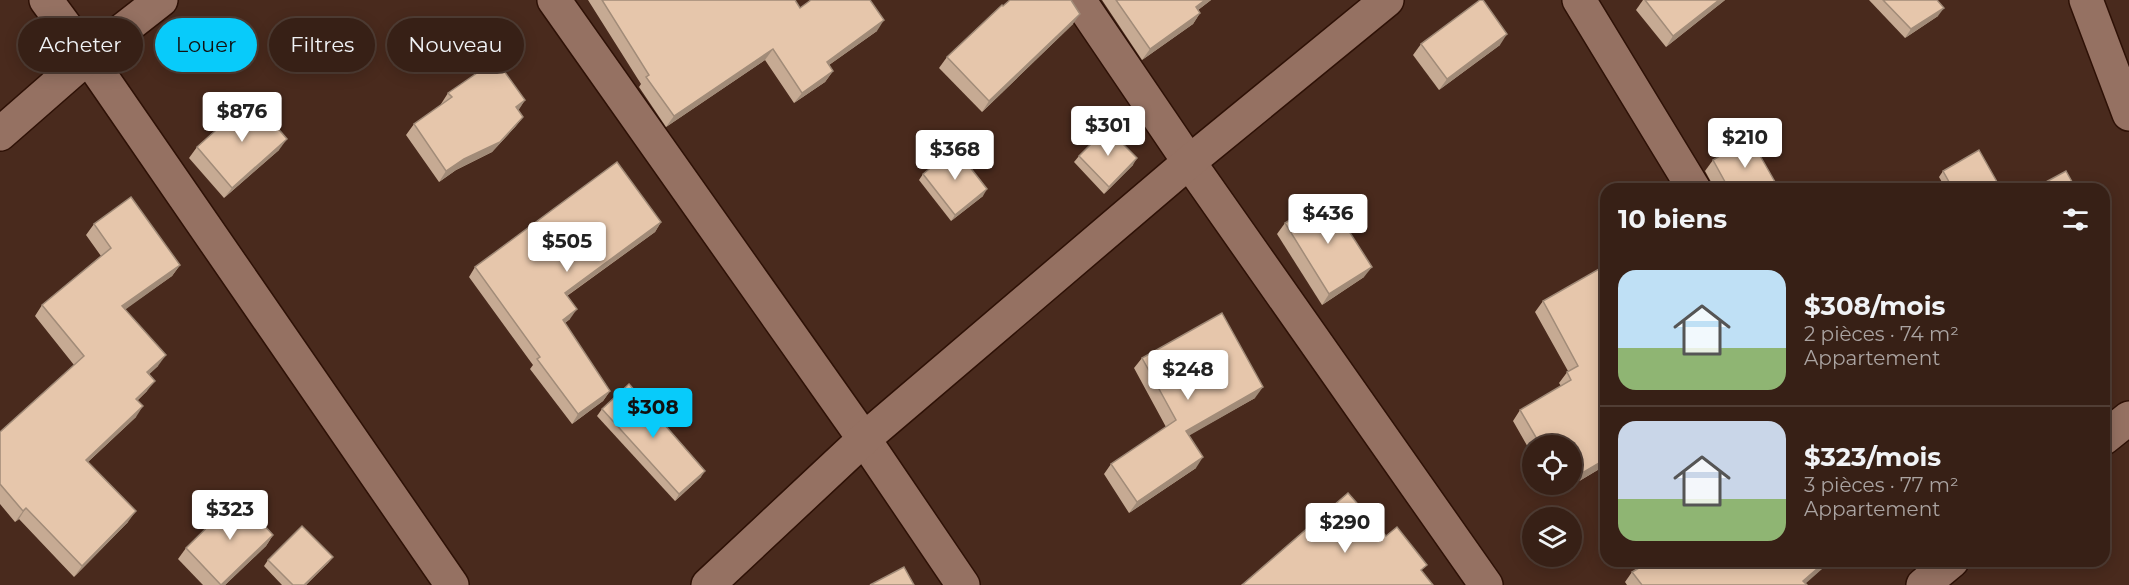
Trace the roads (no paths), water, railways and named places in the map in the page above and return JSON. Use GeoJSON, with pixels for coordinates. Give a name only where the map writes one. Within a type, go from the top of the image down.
{"type":"FeatureCollection","features":[{"type":"Feature","properties":{"kind":"street"},"geometry":{"type":"LineString","coordinates":[[46,0],[59,18]]}},
{"type":"Feature","properties":{"kind":"street"},"geometry":{"type":"LineString","coordinates":[[138,18],[161,0]]}},
{"type":"Feature","properties":{"kind":"street"},"geometry":{"type":"LineString","coordinates":[[554,0],[864,439],[963,585]]}},
{"type":"Feature","properties":{"kind":"street"},"geometry":{"type":"LineString","coordinates":[[1079,0],[1189,162],[1486,585]]}},
{"type":"Feature","properties":{"kind":"street"},"geometry":{"type":"LineString","coordinates":[[708,585],[864,439],[1189,162],[1388,0]]}},
{"type":"Feature","properties":{"kind":"street"},"geometry":{"type":"LineString","coordinates":[[1579,0],[1690,183]]}},
{"type":"Feature","properties":{"kind":"street"},"geometry":{"type":"LineString","coordinates":[[2086,0],[2129,114]]}},
{"type":"Feature","properties":{"kind":"street"},"geometry":{"type":"LineString","coordinates":[[0,134],[71,72]]}},
{"type":"Feature","properties":{"kind":"street"},"geometry":{"type":"LineString","coordinates":[[98,72],[452,585]]}},
{"type":"Feature","properties":{"kind":"street"},"geometry":{"type":"LineString","coordinates":[[2110,433],[2129,418]]}}]}
